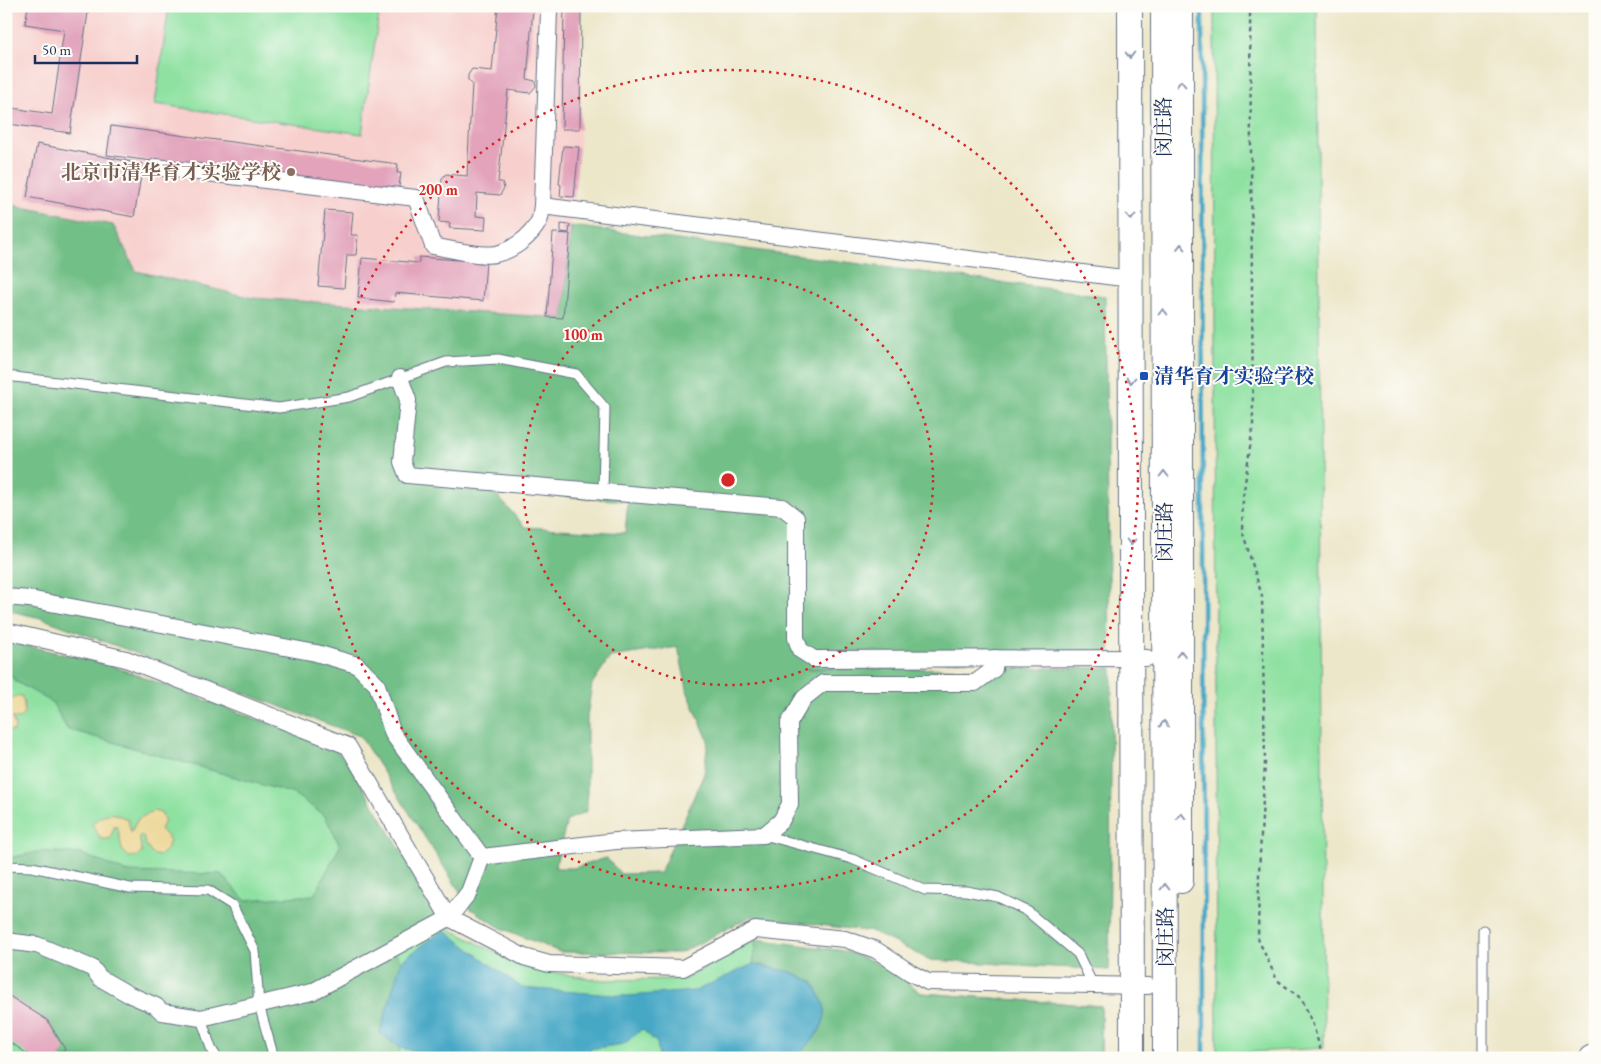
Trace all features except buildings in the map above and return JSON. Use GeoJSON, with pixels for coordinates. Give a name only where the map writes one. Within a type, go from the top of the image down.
{"type":"FeatureCollection","features":[{"type":"Feature","properties":{"kind":"main road","name":"闵庄路"},"geometry":{"type":"LineString","coordinates":[[1130,6],[1131,279],[1139,658]]}},
{"type":"Feature","properties":{"kind":"main road","name":"闵庄路"},"geometry":{"type":"LineString","coordinates":[[1147,6],[1139,658],[1140,986],[1148,1058]]}},
{"type":"Feature","properties":{"kind":"main road","name":"闵庄路"},"geometry":{"type":"LineString","coordinates":[[1163,6],[1164,1058]]}},
{"type":"Feature","properties":{"kind":"main road","name":"闵庄路"},"geometry":{"type":"LineString","coordinates":[[1181,6],[1181,1058]]}},
{"type":"Feature","properties":{"kind":"main road","name":"闵庄路"},"geometry":{"type":"LineString","coordinates":[[1132,1058],[1140,986]]}},
{"type":"Feature","properties":{"kind":"main road"},"geometry":{"type":"LineString","coordinates":[[1140,986],[1164,1058]]}},
{"type":"Feature","properties":{"kind":"main road"},"geometry":{"type":"LineString","coordinates":[[1591,1058],[1595,1056]]}},
{"type":"Feature","properties":{"kind":"street"},"geometry":{"type":"LineString","coordinates":[[156,168],[416,198],[433,246],[496,254],[522,241],[531,233],[539,220],[542,206],[549,11]]}},
{"type":"Feature","properties":{"kind":"street"},"geometry":{"type":"LineString","coordinates":[[542,206],[1131,279]]}},
{"type":"Feature","properties":{"kind":"street"},"geometry":{"type":"LineString","coordinates":[[400,378],[408,400],[402,462],[407,475],[782,507],[796,518],[796,638],[800,650],[814,659],[1139,658]]}},
{"type":"Feature","properties":{"kind":"street"},"geometry":{"type":"LineString","coordinates":[[6,596],[316,653],[357,666],[377,685],[393,734],[482,857]]}},
{"type":"Feature","properties":{"kind":"street"},"geometry":{"type":"LineString","coordinates":[[6,631],[126,659],[348,746],[450,918],[524,957],[549,964],[683,968],[755,930],[845,939],[876,950],[928,982],[1140,986]]}},
{"type":"Feature","properties":{"kind":"street"},"geometry":{"type":"LineString","coordinates":[[482,857],[616,841],[764,835],[781,821],[790,804],[789,723],[804,698],[823,683],[975,684],[994,669],[995,658]]}},
{"type":"Feature","properties":{"kind":"street"},"geometry":{"type":"LineString","coordinates":[[6,941],[37,945],[92,968],[100,978],[128,994],[156,1006],[162,1012],[200,1018],[312,992],[450,918],[470,892],[482,857]]}},
{"type":"Feature","properties":{"kind":"lane"},"geometry":{"type":"LineString","coordinates":[[6,376],[280,408],[349,397],[446,362],[498,359],[576,374],[605,408],[604,491]]}},
{"type":"Feature","properties":{"kind":"lane"},"geometry":{"type":"LineString","coordinates":[[764,835],[852,859],[925,890],[966,891],[998,897],[1027,911],[1078,954],[1093,985]]}},
{"type":"Feature","properties":{"kind":"lane"},"geometry":{"type":"LineString","coordinates":[[6,866],[32,867],[130,888],[208,890],[232,905],[255,951],[259,1004],[274,1058]]}},
{"type":"Feature","properties":{"kind":"lane"},"geometry":{"type":"LineString","coordinates":[[1483,930],[1483,1058]]}},
{"type":"Feature","properties":{"kind":"lane"},"geometry":{"type":"LineString","coordinates":[[200,1018],[211,1048],[217,1058]]}},
{"type":"Feature","properties":{"kind":"path"},"geometry":{"type":"LineString","coordinates":[[1253,6],[1250,13],[1253,426],[1243,498],[1242,530],[1262,596],[1265,764],[1259,872],[1258,939],[1277,980],[1302,999],[1313,1025],[1323,1058]]}},
{"type":"Feature","properties":{"kind":"shaded area","name":"北京市清华育才实验学校"},"geometry":{"type":"Polygon","coordinates":[[[6,6],[581,6],[580,137],[563,318],[253,298],[136,271],[113,225],[6,204],[6,6]]]}},
{"type":"Feature","properties":{"kind":"green space"},"geometry":{"type":"Polygon","coordinates":[[[169,6],[380,6],[362,134],[155,104],[169,6]]]}},
{"type":"Feature","properties":{"kind":"green space"},"geometry":{"type":"Polygon","coordinates":[[[1214,6],[1317,6],[1324,1048],[1217,1054],[1214,6]]]}},
{"type":"Feature","properties":{"kind":"green space"},"geometry":{"type":"Polygon","coordinates":[[[6,204],[113,225],[136,271],[253,298],[563,318],[571,226],[1105,296],[1110,652],[806,669],[1112,668],[1109,970],[930,960],[873,932],[752,916],[680,953],[560,952],[501,928],[471,909],[360,736],[41,618],[6,610],[6,204]],[[493,491],[525,527],[625,533],[628,501],[493,491]],[[678,647],[610,657],[592,684],[587,717],[587,811],[567,820],[555,868],[574,868],[606,858],[621,874],[660,873],[704,774],[708,740],[688,693],[678,647]]]}},
{"type":"Feature","properties":{"kind":"green space"},"geometry":{"type":"Polygon","coordinates":[[[6,641],[349,764],[446,927],[526,968],[600,980],[685,979],[756,939],[844,951],[886,966],[921,993],[1101,1006],[1101,1058],[6,1058],[6,641]]]}},
{"type":"Feature","properties":{"kind":"green space"},"geometry":{"type":"Polygon","coordinates":[[[6,641],[110,665],[333,747],[349,764],[441,918],[390,944],[401,961],[380,1032],[400,1048],[399,1058],[283,1056],[283,1058],[62,1058],[60,1056],[65,1048],[47,1020],[6,994],[6,859],[41,851],[82,854],[126,872],[221,874],[245,900],[314,895],[340,846],[325,816],[294,794],[67,729],[52,702],[15,681],[6,668],[6,641]]]}},
{"type":"Feature","properties":{"kind":"green space"},"geometry":{"type":"Polygon","coordinates":[[[756,939],[844,951],[886,966],[921,993],[1101,1006],[1101,1058],[793,1058],[815,1038],[824,1018],[824,1004],[813,982],[791,972],[753,964],[756,939]]]}},
{"type":"Feature","properties":{"kind":"sand"},"geometry":{"type":"Polygon","coordinates":[[[16,696],[22,696],[24,714],[18,719],[12,718],[15,725],[14,731],[6,731],[6,703],[16,696]]]}},
{"type":"Feature","properties":{"kind":"sand"},"geometry":{"type":"Polygon","coordinates":[[[153,811],[161,813],[165,822],[160,829],[170,840],[167,849],[159,856],[152,854],[146,846],[143,836],[139,836],[142,853],[129,857],[122,850],[118,829],[115,825],[110,839],[101,839],[92,824],[106,815],[113,814],[128,820],[131,832],[138,819],[153,811]]]}},
{"type":"Feature","properties":{"kind":"water"},"geometry":{"type":"Polygon","coordinates":[[[444,930],[522,988],[627,996],[695,991],[753,964],[791,972],[813,982],[824,1004],[824,1018],[815,1038],[793,1058],[659,1058],[657,1043],[642,1029],[624,1044],[589,1049],[592,1058],[453,1058],[400,1048],[380,1033],[401,961],[444,930]]]}},
{"type":"Feature","properties":{"kind":"waterway"},"geometry":{"type":"LineString","coordinates":[[1202,6],[1204,1058]]}},
{"type":"Feature","properties":{"kind":"place","name":"北京市清华育才实验学校"},"geometry":{"type":"Point","coordinates":[291,172]}},
{"type":"Feature","properties":{"kind":"place","name":"清华育才实验学校"},"geometry":{"type":"Point","coordinates":[1144,376]}}]}
